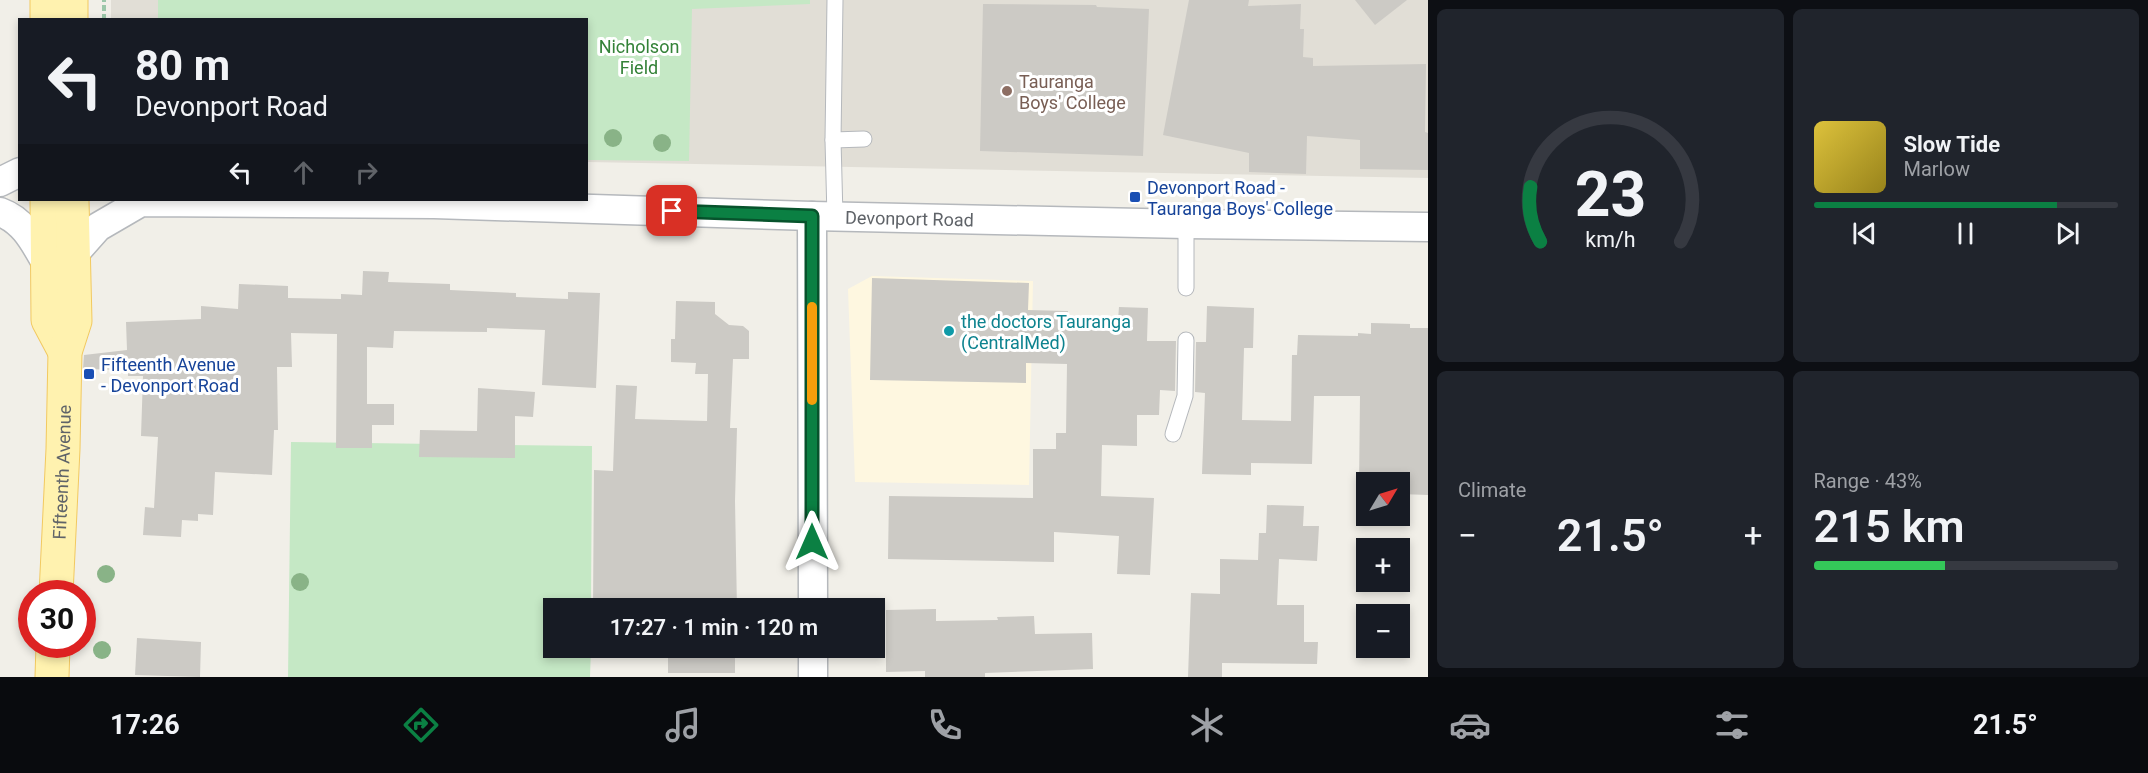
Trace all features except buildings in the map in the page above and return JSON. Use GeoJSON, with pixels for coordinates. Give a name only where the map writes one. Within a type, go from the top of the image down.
{"type":"FeatureCollection","features":[{"type":"Feature","properties":{"kind":"main road"},"geometry":{"type":"LineString","coordinates":[[47,0],[47,18]]}},
{"type":"Feature","properties":{"kind":"main road"},"geometry":{"type":"LineString","coordinates":[[71,0],[71,18]]}},
{"type":"Feature","properties":{"kind":"main road","name":"Fifteenth Avenue"},"geometry":{"type":"LineString","coordinates":[[47,201],[61,260]]}},
{"type":"Feature","properties":{"kind":"main road","name":"Fifteenth Avenue"},"geometry":{"type":"LineString","coordinates":[[57,580],[63,449],[64,352],[48,320],[72,201]]}},
{"type":"Feature","properties":{"kind":"main road"},"geometry":{"type":"LineString","coordinates":[[52,677],[53,658]]}},
{"type":"Feature","properties":{"kind":"street"},"geometry":{"type":"LineString","coordinates":[[0,182],[18,173]]}},
{"type":"Feature","properties":{"kind":"street","name":"Devonport Road"},"geometry":{"type":"LineString","coordinates":[[61,260],[98,226],[139,201],[434,204],[824,217],[1428,227]]}},
{"type":"Feature","properties":{"kind":"street"},"geometry":{"type":"LineString","coordinates":[[0,212],[16,221],[61,260]]}},
{"type":"Feature","properties":{"kind":"street"},"geometry":{"type":"LineString","coordinates":[[813,598],[824,217]]}},
{"type":"Feature","properties":{"kind":"street"},"geometry":{"type":"LineString","coordinates":[[813,658],[813,677]]}},
{"type":"Feature","properties":{"kind":"lane"},"geometry":{"type":"LineString","coordinates":[[824,217],[833,141],[835,0]]}},
{"type":"Feature","properties":{"kind":"lane"},"geometry":{"type":"LineString","coordinates":[[833,141],[864,139]]}},
{"type":"Feature","properties":{"kind":"lane"},"geometry":{"type":"LineString","coordinates":[[1186,224],[1186,288]]}},
{"type":"Feature","properties":{"kind":"lane"},"geometry":{"type":"LineString","coordinates":[[1173,434],[1185,396],[1186,340]]}},
{"type":"Feature","properties":{"kind":"path"},"geometry":{"type":"LineString","coordinates":[[104,0],[104,18]]}},
{"type":"Feature","properties":{"kind":"shaded area","name":"Tauranga Boys' College"},"geometry":{"type":"Polygon","coordinates":[[[111,0],[1428,0],[1428,178],[588,162],[588,18],[111,18],[111,0]]]}},
{"type":"Feature","properties":{"kind":"shaded area"},"geometry":{"type":"Polygon","coordinates":[[[872,276],[1033,281],[1029,485],[855,482],[848,289],[872,276]]]}},
{"type":"Feature","properties":{"kind":"green space","name":"Nicholson Field"},"geometry":{"type":"Polygon","coordinates":[[[158,0],[810,0],[810,4],[692,9],[689,161],[588,160],[588,18],[158,18],[158,0]]]}},
{"type":"Feature","properties":{"kind":"green space"},"geometry":{"type":"Polygon","coordinates":[[[291,442],[592,446],[591,598],[543,598],[543,658],[591,658],[590,677],[288,677],[291,442]]]}},
{"type":"Feature","properties":{"kind":"slow traffic"},"geometry":{"type":"LineString","coordinates":[[812,307],[812,400]]}},
{"type":"Feature","properties":{"kind":"place","name":"Tauranga Boys' College"},"geometry":{"type":"Point","coordinates":[1007,91]}},
{"type":"Feature","properties":{"kind":"place","name":"Devonport Road - Tauranga Boys' College"},"geometry":{"type":"Point","coordinates":[1135,197]}},
{"type":"Feature","properties":{"kind":"place","name":"the doctors Tauranga (CentralMed)"},"geometry":{"type":"Point","coordinates":[949,331]}},
{"type":"Feature","properties":{"kind":"place","name":"Fifteenth Avenue - Devonport Road"},"geometry":{"type":"Point","coordinates":[89,374]}},
{"type":"Feature","properties":{"kind":"route"},"geometry":{"type":"LineString","coordinates":[[672,211],[812,216],[812,542]]}}]}
